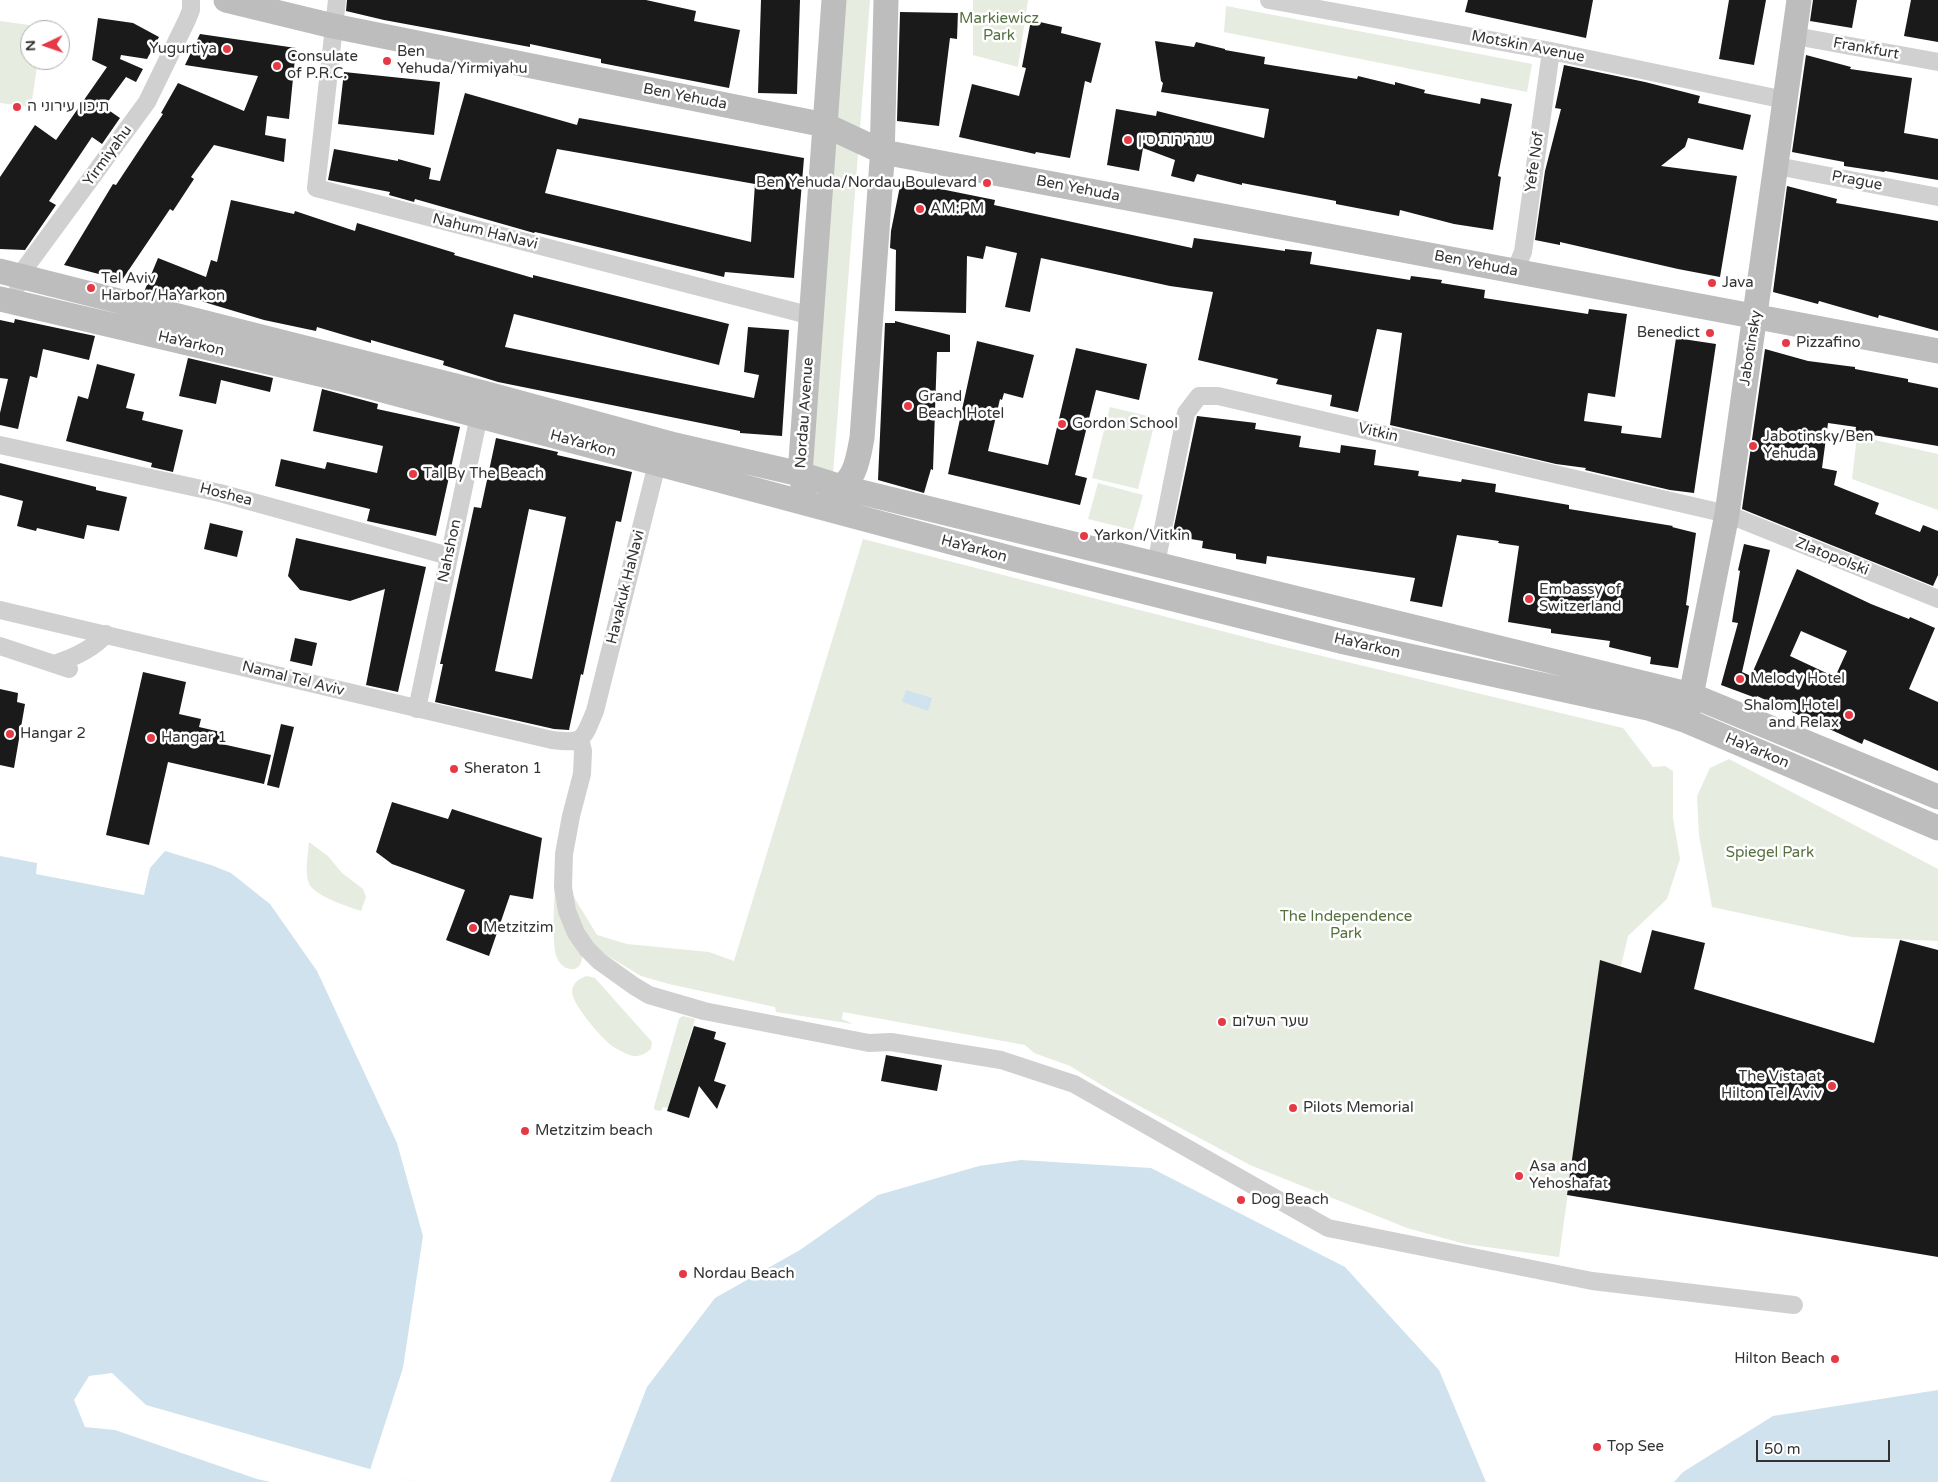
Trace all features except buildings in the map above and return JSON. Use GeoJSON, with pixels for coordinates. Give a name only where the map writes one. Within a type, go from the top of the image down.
{"type":"FeatureCollection","features":[{"type":"Feature","properties":{"kind":"main road","name":"Ben Yehuda"},"geometry":{"type":"LineString","coordinates":[[226,0],[333,26],[826,125],[882,152],[1938,351]]}},
{"type":"Feature","properties":{"kind":"main road","name":"Nordau Avenue"},"geometry":{"type":"LineString","coordinates":[[809,505],[800,474],[834,0]]}},
{"type":"Feature","properties":{"kind":"main road"},"geometry":{"type":"LineString","coordinates":[[886,0],[882,152],[861,463],[865,477],[876,489],[892,500]]}},
{"type":"Feature","properties":{"kind":"main road","name":"Jabotinsky"},"geometry":{"type":"LineString","coordinates":[[1687,721],[1727,514],[1800,0]]}},
{"type":"Feature","properties":{"kind":"main road","name":"HaYarkon"},"geometry":{"type":"LineString","coordinates":[[10,273],[482,404],[657,464],[809,505],[1340,641],[1648,708],[1687,721],[1938,828]]}},
{"type":"Feature","properties":{"kind":"main road","name":"HaYarkon"},"geometry":{"type":"LineString","coordinates":[[12,301],[342,379],[482,404],[800,474],[844,488],[892,500],[1691,695],[1938,796]]}},
{"type":"Feature","properties":{"kind":"main road"},"geometry":{"type":"LineString","coordinates":[[809,505],[844,488],[853,474],[862,438]]}},
{"type":"Feature","properties":{"kind":"street","name":"Yirmiyahu"},"geometry":{"type":"LineString","coordinates":[[10,273],[147,102],[187,20],[191,10],[191,0]]}},
{"type":"Feature","properties":{"kind":"street"},"geometry":{"type":"LineString","coordinates":[[333,26],[337,0]]}},
{"type":"Feature","properties":{"kind":"street","name":"Motskin Avenue"},"geometry":{"type":"LineString","coordinates":[[1269,0],[1550,51],[1785,100]]}},
{"type":"Feature","properties":{"kind":"street","name":"Nahum HaNavi"},"geometry":{"type":"LineString","coordinates":[[333,26],[316,188],[812,316]]}},
{"type":"Feature","properties":{"kind":"street","name":"Frankfurt"},"geometry":{"type":"LineString","coordinates":[[1795,36],[1938,62]]}},
{"type":"Feature","properties":{"kind":"street","name":"Yefe Nof"},"geometry":{"type":"LineString","coordinates":[[1515,271],[1523,252],[1550,51]]}},
{"type":"Feature","properties":{"kind":"street","name":"Prague"},"geometry":{"type":"LineString","coordinates":[[1777,166],[1938,197]]}},
{"type":"Feature","properties":{"kind":"street"},"geometry":{"type":"LineString","coordinates":[[10,273],[18,290],[12,301]]}},
{"type":"Feature","properties":{"kind":"street","name":"Vitkin"},"geometry":{"type":"LineString","coordinates":[[1156,564],[1186,413],[1199,396],[1218,396],[1727,514]]}},
{"type":"Feature","properties":{"kind":"street","name":"Nahshon"},"geometry":{"type":"LineString","coordinates":[[416,709],[482,404]]}},
{"type":"Feature","properties":{"kind":"street","name":"Havakuk HaNavi"},"geometry":{"type":"LineString","coordinates":[[583,737],[595,711],[657,464],[661,456],[675,445]]}},
{"type":"Feature","properties":{"kind":"street","name":"Hoshea"},"geometry":{"type":"LineString","coordinates":[[0,446],[220,493],[449,556]]}},
{"type":"Feature","properties":{"kind":"street","name":"Zlatopolski"},"geometry":{"type":"LineString","coordinates":[[1727,514],[1938,599]]}},
{"type":"Feature","properties":{"kind":"street","name":"Namal Tel Aviv"},"geometry":{"type":"LineString","coordinates":[[0,610],[552,740],[572,742],[583,737]]}},
{"type":"Feature","properties":{"kind":"street"},"geometry":{"type":"LineString","coordinates":[[0,646],[62,666],[68,660],[94,646],[106,634]]}},
{"type":"Feature","properties":{"kind":"street"},"geometry":{"type":"LineString","coordinates":[[583,737],[582,774],[571,816],[564,854],[563,887],[567,911],[576,933],[598,961],[649,996],[704,1011],[828,1036],[869,1043],[891,1042],[1001,1060],[1031,1069],[1074,1084],[1328,1228],[1592,1281],[1794,1304]]}},
{"type":"Feature","properties":{"kind":"green space"},"geometry":{"type":"Polygon","coordinates":[[[842,0],[870,0],[833,474],[806,471],[842,0]]]}},
{"type":"Feature","properties":{"kind":"green space","name":"Markiewicz Park"},"geometry":{"type":"Polygon","coordinates":[[[973,0],[1028,0],[1018,67],[973,55],[973,0]]]}},
{"type":"Feature","properties":{"kind":"green space"},"geometry":{"type":"Polygon","coordinates":[[[1226,6],[1532,64],[1527,92],[1224,32],[1226,6]]]}},
{"type":"Feature","properties":{"kind":"green space"},"geometry":{"type":"Polygon","coordinates":[[[0,21],[20,24],[20,70],[37,70],[31,107],[0,103],[0,21]]]}},
{"type":"Feature","properties":{"kind":"green space"},"geometry":{"type":"Polygon","coordinates":[[[1110,407],[1156,418],[1138,489],[1092,478],[1110,407]]]}},
{"type":"Feature","properties":{"kind":"green space"},"geometry":{"type":"Polygon","coordinates":[[[1857,436],[1938,454],[1938,510],[1852,479],[1857,436]]]}},
{"type":"Feature","properties":{"kind":"green space"},"geometry":{"type":"Polygon","coordinates":[[[1098,483],[1143,495],[1133,530],[1088,519],[1098,483]]]}},
{"type":"Feature","properties":{"kind":"green space","name":"The Independence Park"},"geometry":{"type":"Polygon","coordinates":[[[863,539],[1272,644],[1623,728],[1653,767],[1665,766],[1673,771],[1673,818],[1680,859],[1667,899],[1628,936],[1621,966],[1600,961],[1559,1257],[1465,1244],[1407,1228],[1250,1165],[1115,1093],[1070,1066],[1034,1053],[1025,1045],[843,1012],[842,1019],[853,1024],[776,1012],[775,1007],[641,976],[593,947],[578,919],[569,889],[597,935],[627,944],[709,952],[734,961],[863,539]]]}},
{"type":"Feature","properties":{"kind":"green space","name":"Spiegel Park"},"geometry":{"type":"Polygon","coordinates":[[[1729,759],[1938,869],[1938,941],[1852,937],[1712,907],[1699,835],[1697,796],[1710,768],[1729,759]]]}},
{"type":"Feature","properties":{"kind":"green space"},"geometry":{"type":"Polygon","coordinates":[[[309,842],[328,856],[342,873],[363,889],[366,897],[361,911],[323,896],[311,886],[308,881],[307,872],[309,842]]]}},
{"type":"Feature","properties":{"kind":"green space"},"geometry":{"type":"Polygon","coordinates":[[[555,888],[582,955],[579,966],[576,969],[567,968],[562,965],[556,955],[554,932],[555,888]]]}},
{"type":"Feature","properties":{"kind":"green space"},"geometry":{"type":"Polygon","coordinates":[[[587,976],[595,978],[652,1042],[651,1049],[640,1055],[631,1055],[612,1046],[601,1036],[576,1004],[573,997],[574,985],[577,981],[587,976]]]}},
{"type":"Feature","properties":{"kind":"green space"},"geometry":{"type":"Polygon","coordinates":[[[683,1016],[695,1019],[668,1108],[663,1107],[661,1111],[655,1110],[654,1107],[679,1019],[683,1016]]]}},
{"type":"Feature","properties":{"kind":"water"},"geometry":{"type":"Polygon","coordinates":[[[906,690],[932,698],[928,711],[902,702],[906,690]]]}},
{"type":"Feature","properties":{"kind":"water"},"geometry":{"type":"Polygon","coordinates":[[[165,851],[231,873],[270,904],[317,971],[397,1143],[423,1236],[403,1368],[370,1470],[415,1482],[0,1482],[0,856],[37,863],[36,874],[144,895],[150,868],[165,851]]]}},
{"type":"Feature","properties":{"kind":"water"},"geometry":{"type":"Polygon","coordinates":[[[1021,1160],[1151,1168],[1345,1267],[1439,1370],[1486,1482],[610,1482],[647,1387],[715,1298],[800,1250],[878,1195],[979,1166],[1021,1160]]]}},
{"type":"Feature","properties":{"kind":"water"},"geometry":{"type":"Polygon","coordinates":[[[1938,1390],[1938,1482],[1674,1482],[1683,1472],[1773,1416],[1938,1390]]]}},
{"type":"Feature","properties":{"kind":"pier"},"geometry":{"type":"Polygon","coordinates":[[[112,1373],[146,1405],[415,1482],[271,1482],[257,1479],[115,1430],[85,1427],[74,1400],[89,1376],[112,1373]]]}},
{"type":"Feature","properties":{"kind":"place","name":"Yugurtiya"},"geometry":{"type":"Point","coordinates":[227,49]}},
{"type":"Feature","properties":{"kind":"place","name":"Ben Yehuda/Yirmiyahu"},"geometry":{"type":"Point","coordinates":[387,61]}},
{"type":"Feature","properties":{"kind":"place","name":"Consulate of P.R.C."},"geometry":{"type":"Point","coordinates":[277,66]}},
{"type":"Feature","properties":{"kind":"place","name":"תיכון עירוני ה"},"geometry":{"type":"Point","coordinates":[17,107]}},
{"type":"Feature","properties":{"kind":"place","name":"שגרירות סין"},"geometry":{"type":"Point","coordinates":[1128,140]}},
{"type":"Feature","properties":{"kind":"place","name":"Ben Yehuda/Nordau Boulevard"},"geometry":{"type":"Point","coordinates":[987,183]}},
{"type":"Feature","properties":{"kind":"place","name":"AM:PM"},"geometry":{"type":"Point","coordinates":[920,209]}},
{"type":"Feature","properties":{"kind":"place","name":"Java"},"geometry":{"type":"Point","coordinates":[1712,283]}},
{"type":"Feature","properties":{"kind":"place","name":"Tel Aviv Harbor/HaYarkon"},"geometry":{"type":"Point","coordinates":[91,288]}},
{"type":"Feature","properties":{"kind":"place","name":"Benedict"},"geometry":{"type":"Point","coordinates":[1710,333]}},
{"type":"Feature","properties":{"kind":"place","name":"Pizzafino"},"geometry":{"type":"Point","coordinates":[1786,343]}},
{"type":"Feature","properties":{"kind":"place","name":"Grand Beach Hotel"},"geometry":{"type":"Point","coordinates":[908,406]}},
{"type":"Feature","properties":{"kind":"place","name":"Gordon School"},"geometry":{"type":"Point","coordinates":[1062,424]}},
{"type":"Feature","properties":{"kind":"place","name":"Jabotinsky/Ben Yehuda"},"geometry":{"type":"Point","coordinates":[1753,446]}},
{"type":"Feature","properties":{"kind":"place","name":"Tal By The Beach"},"geometry":{"type":"Point","coordinates":[413,474]}},
{"type":"Feature","properties":{"kind":"place","name":"Yarkon/Vitkin"},"geometry":{"type":"Point","coordinates":[1084,536]}},
{"type":"Feature","properties":{"kind":"place","name":"Embassy of Switzerland"},"geometry":{"type":"Point","coordinates":[1529,599]}},
{"type":"Feature","properties":{"kind":"place","name":"Melody Hotel"},"geometry":{"type":"Point","coordinates":[1740,679]}},
{"type":"Feature","properties":{"kind":"place","name":"Shalom Hotel and Relax"},"geometry":{"type":"Point","coordinates":[1849,715]}},
{"type":"Feature","properties":{"kind":"place","name":"Hangar 2"},"geometry":{"type":"Point","coordinates":[10,734]}},
{"type":"Feature","properties":{"kind":"place","name":"Hangar 1"},"geometry":{"type":"Point","coordinates":[151,738]}},
{"type":"Feature","properties":{"kind":"place","name":"Sheraton 1"},"geometry":{"type":"Point","coordinates":[454,769]}},
{"type":"Feature","properties":{"kind":"place","name":"Metzitzim"},"geometry":{"type":"Point","coordinates":[473,928]}},
{"type":"Feature","properties":{"kind":"place","name":"שער השלום"},"geometry":{"type":"Point","coordinates":[1222,1022]}},
{"type":"Feature","properties":{"kind":"place","name":"The Vista at Hilton Tel Aviv"},"geometry":{"type":"Point","coordinates":[1832,1086]}},
{"type":"Feature","properties":{"kind":"place","name":"Pilots Memorial"},"geometry":{"type":"Point","coordinates":[1293,1108]}},
{"type":"Feature","properties":{"kind":"place","name":"Metzitzim beach"},"geometry":{"type":"Point","coordinates":[525,1131]}},
{"type":"Feature","properties":{"kind":"place","name":"Asa and Yehoshafat"},"geometry":{"type":"Point","coordinates":[1519,1176]}},
{"type":"Feature","properties":{"kind":"place","name":"Dog Beach"},"geometry":{"type":"Point","coordinates":[1241,1200]}},
{"type":"Feature","properties":{"kind":"place","name":"Nordau Beach"},"geometry":{"type":"Point","coordinates":[683,1274]}},
{"type":"Feature","properties":{"kind":"place","name":"Hilton Beach"},"geometry":{"type":"Point","coordinates":[1835,1359]}},
{"type":"Feature","properties":{"kind":"place","name":"Top See"},"geometry":{"type":"Point","coordinates":[1597,1447]}}]}
